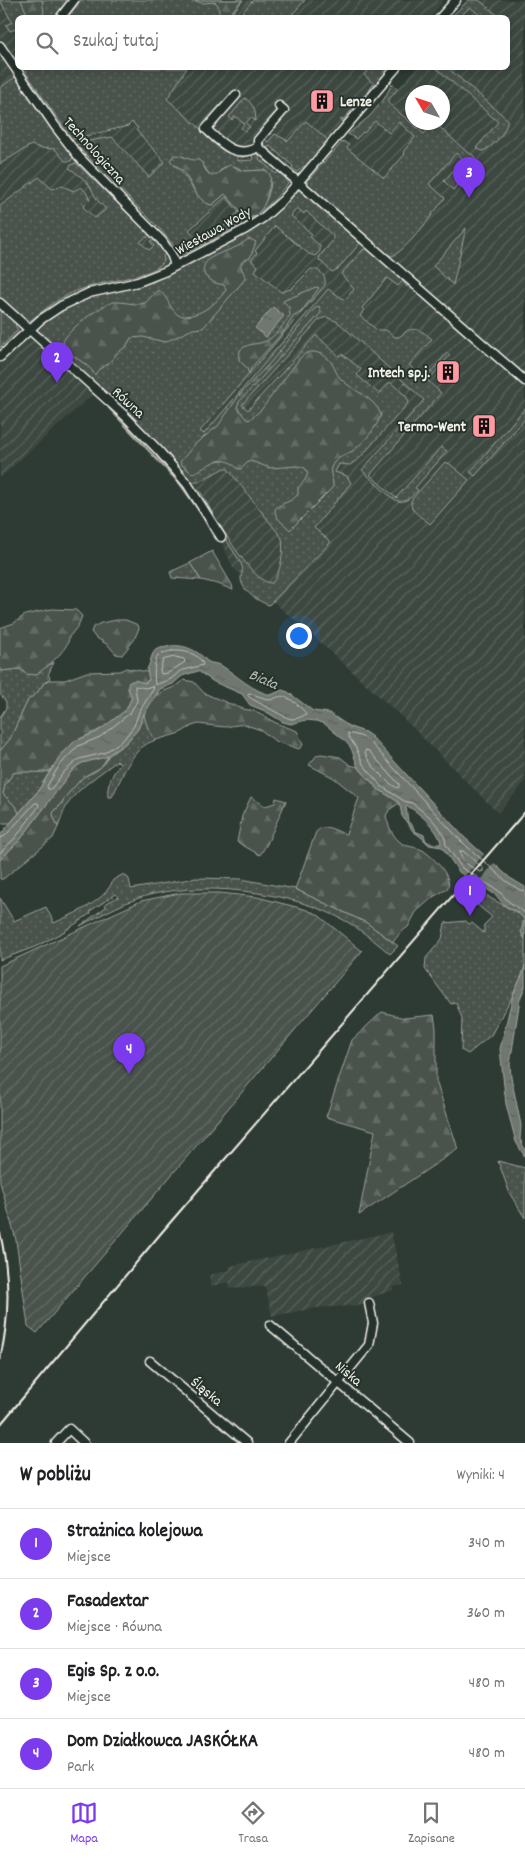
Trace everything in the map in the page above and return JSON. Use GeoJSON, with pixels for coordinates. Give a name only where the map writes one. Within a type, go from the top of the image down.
{"type":"FeatureCollection","features":[{"type":"Feature","properties":{"kind":"street"},"geometry":{"type":"LineString","coordinates":[[62,15],[74,0]]}},
{"type":"Feature","properties":{"kind":"street"},"geometry":{"type":"LineString","coordinates":[[443,15],[456,0]]}},
{"type":"Feature","properties":{"kind":"street","name":"Technologiczna"},"geometry":{"type":"LineString","coordinates":[[0,46],[15,66]]}},
{"type":"Feature","properties":{"kind":"street","name":"Technologiczna"},"geometry":{"type":"LineString","coordinates":[[18,70],[79,158],[162,240],[172,256],[175,266]]}},
{"type":"Feature","properties":{"kind":"street","name":"Wiesława Wody"},"geometry":{"type":"LineString","coordinates":[[0,357],[51,312],[81,296],[138,282],[175,266],[258,222],[273,210],[394,70]]}},
{"type":"Feature","properties":{"kind":"street"},"geometry":{"type":"LineString","coordinates":[[236,95],[206,129],[235,152],[250,151],[258,147]]}},
{"type":"Feature","properties":{"kind":"street"},"geometry":{"type":"LineString","coordinates":[[258,147],[258,140],[284,110],[279,106]]}},
{"type":"Feature","properties":{"kind":"street"},"geometry":{"type":"LineString","coordinates":[[258,147],[525,381]]}},
{"type":"Feature","properties":{"kind":"street","name":"Równa"},"geometry":{"type":"LineString","coordinates":[[0,303],[124,416],[159,451],[188,486],[221,537]]}},
{"type":"Feature","properties":{"kind":"street"},"geometry":{"type":"LineString","coordinates":[[289,1443],[369,1345],[373,1323],[369,1304]]}},
{"type":"Feature","properties":{"kind":"street","name":"Niska"},"geometry":{"type":"LineString","coordinates":[[270,1325],[410,1443]]}},
{"type":"Feature","properties":{"kind":"street","name":"Śląska"},"geometry":{"type":"LineString","coordinates":[[150,1361],[247,1443]]}},
{"type":"Feature","properties":{"kind":"street"},"geometry":{"type":"LineString","coordinates":[[56,1443],[69,1429],[84,1443]]}},
{"type":"Feature","properties":{"kind":"shaded area"},"geometry":{"type":"Polygon","coordinates":[[[0,0],[443,0],[433,15],[15,15],[15,70],[385,70],[312,157],[246,229],[164,272],[89,293],[46,316],[30,331],[93,394],[0,478],[0,294],[39,177],[0,206],[0,0]]]}},
{"type":"Feature","properties":{"kind":"shaded area"},"geometry":{"type":"Polygon","coordinates":[[[466,0],[525,0],[525,782],[498,813],[407,722],[309,632],[233,568],[221,537],[201,505],[147,439],[247,266],[255,243],[303,190],[418,290],[424,284],[311,185],[360,128],[366,125],[414,70],[510,70],[510,15],[453,15],[466,0]]]}},
{"type":"Feature","properties":{"kind":"shaded area"},"geometry":{"type":"Polygon","coordinates":[[[391,1232],[403,1285],[393,1287],[393,1290],[364,1300],[366,1305],[316,1308],[272,1316],[265,1286],[230,1289],[229,1282],[211,1286],[209,1275],[230,1270],[230,1266],[391,1232]]]}},
{"type":"Feature","properties":{"kind":"green space"},"geometry":{"type":"Polygon","coordinates":[[[0,0],[69,0],[57,15],[15,15],[15,29],[10,31],[6,25],[12,22],[0,0]]]}},
{"type":"Feature","properties":{"kind":"green space"},"geometry":{"type":"Polygon","coordinates":[[[21,0],[42,0],[43,15],[27,14],[21,0]]]}},
{"type":"Feature","properties":{"kind":"green space"},"geometry":{"type":"Polygon","coordinates":[[[81,0],[243,0],[231,15],[69,15],[81,0]]]}},
{"type":"Feature","properties":{"kind":"green space"},"geometry":{"type":"Polygon","coordinates":[[[190,0],[242,0],[229,15],[220,15],[218,5],[215,2],[203,3],[190,0]]]}},
{"type":"Feature","properties":{"kind":"green space"},"geometry":{"type":"Polygon","coordinates":[[[253,0],[305,0],[292,15],[240,15],[253,0]]]}},
{"type":"Feature","properties":{"kind":"green space"},"geometry":{"type":"Polygon","coordinates":[[[469,0],[479,0],[498,15],[480,15],[470,7],[462,15],[453,15],[469,0]]]}},
{"type":"Feature","properties":{"kind":"green space"},"geometry":{"type":"Polygon","coordinates":[[[27,70],[186,70],[167,99],[227,152],[237,156],[238,161],[253,160],[252,154],[261,154],[259,159],[276,174],[280,170],[286,175],[288,183],[274,200],[258,214],[267,198],[271,185],[269,174],[265,170],[244,171],[234,166],[224,167],[216,175],[213,175],[209,174],[202,163],[189,160],[183,156],[174,165],[201,199],[212,205],[225,194],[250,218],[255,216],[210,241],[208,235],[222,228],[239,212],[226,197],[189,230],[198,240],[203,238],[206,243],[184,254],[179,253],[161,230],[76,145],[82,142],[112,137],[149,177],[165,162],[136,130],[138,128],[132,122],[128,126],[72,139],[26,73],[27,70]]]}},
{"type":"Feature","properties":{"kind":"green space"},"geometry":{"type":"Polygon","coordinates":[[[368,70],[384,70],[385,73],[384,77],[345,121],[341,122],[341,119],[343,120],[374,84],[364,75],[368,70]]]}},
{"type":"Feature","properties":{"kind":"green space"},"geometry":{"type":"Polygon","coordinates":[[[438,70],[450,70],[507,119],[503,133],[495,143],[482,151],[476,148],[498,122],[438,70]]]}},
{"type":"Feature","properties":{"kind":"green space"},"geometry":{"type":"Polygon","coordinates":[[[15,77],[73,157],[71,161],[65,161],[55,149],[31,145],[0,164],[0,88],[15,77]]]}},
{"type":"Feature","properties":{"kind":"green space"},"geometry":{"type":"Polygon","coordinates":[[[392,84],[398,88],[387,102],[405,118],[405,128],[399,122],[389,133],[375,121],[356,139],[348,134],[370,116],[384,99],[392,84]]]}},
{"type":"Feature","properties":{"kind":"green space"},"geometry":{"type":"Polygon","coordinates":[[[245,98],[254,108],[255,121],[251,117],[246,123],[250,127],[245,131],[241,128],[244,124],[235,116],[232,120],[229,117],[245,98]]]}},
{"type":"Feature","properties":{"kind":"green space"},"geometry":{"type":"Polygon","coordinates":[[[306,121],[328,140],[306,167],[304,166],[297,172],[292,168],[293,166],[270,146],[266,149],[263,142],[264,138],[268,142],[275,134],[288,141],[306,121]]]}},
{"type":"Feature","properties":{"kind":"green space"},"geometry":{"type":"Polygon","coordinates":[[[408,130],[419,130],[424,134],[428,130],[443,130],[476,159],[472,167],[456,153],[429,184],[445,198],[406,246],[392,256],[387,254],[307,184],[307,178],[309,179],[343,141],[349,145],[347,148],[384,178],[405,154],[403,152],[415,137],[408,130]]]}},
{"type":"Feature","properties":{"kind":"green space"},"geometry":{"type":"Polygon","coordinates":[[[174,155],[199,160],[207,172],[212,175],[217,174],[230,165],[244,171],[265,170],[270,178],[264,206],[255,216],[250,218],[245,216],[225,194],[212,205],[206,203],[198,195],[182,170],[170,160],[174,155]]]}},
{"type":"Feature","properties":{"kind":"green space"},"geometry":{"type":"Polygon","coordinates":[[[461,161],[471,169],[453,190],[444,181],[461,161]]]}},
{"type":"Feature","properties":{"kind":"green space"},"geometry":{"type":"Polygon","coordinates":[[[76,163],[149,234],[147,238],[140,242],[149,250],[154,246],[150,241],[155,240],[165,254],[163,256],[164,260],[157,267],[142,274],[90,287],[61,298],[30,321],[22,317],[20,319],[0,301],[0,206],[39,177],[52,189],[62,186],[74,191],[81,187],[90,200],[83,207],[95,218],[106,209],[97,199],[87,182],[69,168],[76,163]]]}},
{"type":"Feature","properties":{"kind":"green space"},"geometry":{"type":"Polygon","coordinates":[[[298,189],[302,189],[361,242],[338,269],[332,272],[319,260],[333,240],[333,236],[306,211],[304,214],[297,208],[291,216],[312,234],[310,237],[320,246],[320,251],[315,256],[309,254],[275,226],[255,251],[257,253],[251,260],[258,266],[255,271],[281,292],[291,289],[311,269],[317,270],[322,274],[325,279],[325,285],[200,431],[204,434],[328,289],[345,300],[354,289],[341,274],[363,250],[369,248],[408,281],[407,287],[403,281],[398,286],[387,278],[362,308],[364,310],[360,316],[377,330],[386,330],[395,337],[413,329],[423,332],[432,339],[409,365],[425,379],[447,353],[450,355],[428,381],[441,393],[370,475],[396,498],[441,447],[447,451],[415,488],[418,490],[404,501],[395,500],[362,470],[424,400],[338,322],[326,317],[319,320],[242,405],[248,410],[316,335],[339,356],[342,354],[361,369],[357,375],[379,394],[390,382],[406,396],[409,402],[360,458],[350,465],[339,464],[335,472],[347,476],[351,483],[314,528],[331,542],[269,605],[256,599],[244,587],[241,578],[243,568],[239,560],[195,491],[200,491],[243,560],[264,580],[272,583],[278,574],[281,562],[282,538],[228,469],[224,468],[198,482],[190,482],[37,330],[57,313],[77,302],[105,293],[139,287],[155,281],[244,235],[276,213],[298,189]]]}},
{"type":"Feature","properties":{"kind":"green space"},"geometry":{"type":"Polygon","coordinates":[[[466,228],[453,285],[433,266],[466,228]]]}},
{"type":"Feature","properties":{"kind":"green space"},"geometry":{"type":"Polygon","coordinates":[[[250,239],[256,242],[250,258],[241,264],[245,279],[203,328],[193,329],[165,342],[143,337],[131,338],[126,347],[108,364],[99,369],[95,375],[92,370],[66,348],[63,342],[77,325],[93,313],[114,302],[144,303],[159,290],[178,315],[191,315],[205,310],[217,301],[226,290],[224,285],[215,283],[205,276],[205,264],[213,257],[250,239]]]}},
{"type":"Feature","properties":{"kind":"green space"},"geometry":{"type":"Polygon","coordinates":[[[316,287],[319,288],[301,312],[293,317],[284,331],[251,368],[249,375],[247,368],[239,360],[240,350],[272,337],[290,315],[289,307],[283,301],[316,287]]]}},
{"type":"Feature","properties":{"kind":"green space"},"geometry":{"type":"Polygon","coordinates":[[[319,306],[321,313],[239,402],[237,407],[246,419],[249,420],[261,410],[300,358],[312,352],[325,356],[340,378],[374,403],[381,415],[374,429],[363,442],[335,461],[331,470],[333,487],[290,530],[278,518],[275,509],[296,497],[298,488],[308,473],[305,468],[298,466],[270,468],[251,461],[241,469],[238,469],[224,460],[219,460],[192,473],[180,462],[195,444],[218,426],[240,394],[270,363],[314,309],[319,306]]]}},
{"type":"Feature","properties":{"kind":"green space"},"geometry":{"type":"Polygon","coordinates":[[[0,307],[17,323],[15,325],[18,330],[0,348],[0,307]]]}},
{"type":"Feature","properties":{"kind":"green space"},"geometry":{"type":"Polygon","coordinates":[[[525,408],[525,419],[475,476],[470,472],[525,408]]]}},
{"type":"Feature","properties":{"kind":"green space"},"geometry":{"type":"Polygon","coordinates":[[[445,462],[469,480],[430,524],[413,510],[411,503],[412,499],[445,462]]]}},
{"type":"Feature","properties":{"kind":"green space"},"geometry":{"type":"Polygon","coordinates":[[[212,551],[233,590],[201,580],[190,563],[212,551]]]}},
{"type":"Feature","properties":{"kind":"green space"},"geometry":{"type":"Polygon","coordinates":[[[190,563],[201,580],[172,578],[170,572],[190,563]]]}},
{"type":"Feature","properties":{"kind":"green space"},"geometry":{"type":"Polygon","coordinates":[[[52,609],[76,610],[82,616],[61,653],[36,675],[26,674],[20,669],[0,671],[0,628],[14,623],[25,615],[52,609]]]}},
{"type":"Feature","properties":{"kind":"green space"},"geometry":{"type":"Polygon","coordinates":[[[126,620],[138,625],[139,628],[134,640],[122,655],[116,654],[91,632],[93,627],[101,623],[126,620]]]}},
{"type":"Feature","properties":{"kind":"green space"},"geometry":{"type":"Polygon","coordinates":[[[54,662],[48,675],[50,677],[49,680],[28,700],[10,739],[0,751],[0,717],[6,708],[6,702],[0,694],[0,671],[20,669],[26,674],[36,675],[43,668],[54,662]]]}},
{"type":"Feature","properties":{"kind":"green space"},"geometry":{"type":"Polygon","coordinates":[[[126,668],[147,672],[150,678],[145,683],[131,681],[128,689],[132,697],[126,710],[103,728],[75,741],[63,753],[50,771],[13,773],[5,785],[3,794],[19,813],[10,823],[0,823],[0,751],[10,739],[28,700],[49,680],[65,680],[87,672],[120,671],[126,668]]]}},
{"type":"Feature","properties":{"kind":"green space"},"geometry":{"type":"Polygon","coordinates":[[[184,680],[194,682],[204,693],[243,709],[254,711],[276,723],[297,731],[303,745],[299,749],[275,741],[261,730],[243,724],[225,727],[198,724],[180,733],[156,740],[148,728],[144,714],[155,695],[174,687],[184,680]]]}},
{"type":"Feature","properties":{"kind":"green space"},"geometry":{"type":"Polygon","coordinates":[[[144,714],[148,728],[156,740],[140,749],[134,756],[112,797],[108,797],[108,788],[120,764],[117,761],[77,792],[66,808],[58,827],[53,815],[54,810],[59,807],[83,777],[96,771],[104,764],[108,756],[126,743],[138,729],[144,714]]]}},
{"type":"Feature","properties":{"kind":"green space"},"geometry":{"type":"Polygon","coordinates":[[[317,755],[340,757],[350,765],[358,767],[378,789],[397,801],[399,803],[389,810],[386,816],[392,833],[402,843],[421,849],[428,854],[442,868],[448,879],[447,889],[433,897],[416,912],[408,927],[393,942],[367,923],[295,889],[316,832],[327,827],[346,834],[359,798],[334,778],[309,765],[317,755]]]}},
{"type":"Feature","properties":{"kind":"green space"},"geometry":{"type":"Polygon","coordinates":[[[108,756],[101,767],[83,777],[59,807],[54,810],[53,815],[58,827],[53,838],[3,879],[0,879],[0,860],[20,840],[74,768],[82,763],[108,756]]]}},
{"type":"Feature","properties":{"kind":"green space"},"geometry":{"type":"Polygon","coordinates":[[[50,771],[38,791],[19,813],[3,794],[5,785],[13,773],[50,771]]]}},
{"type":"Feature","properties":{"kind":"green space"},"geometry":{"type":"Polygon","coordinates":[[[251,797],[265,806],[275,803],[276,798],[286,801],[267,844],[260,855],[237,842],[242,816],[251,797]]]}},
{"type":"Feature","properties":{"kind":"green space"},"geometry":{"type":"Polygon","coordinates":[[[124,874],[129,879],[131,889],[196,878],[241,879],[295,889],[367,923],[398,946],[390,954],[357,928],[336,916],[286,898],[258,893],[203,889],[177,890],[143,897],[115,908],[80,926],[106,907],[105,904],[118,897],[116,894],[90,911],[91,913],[65,931],[37,946],[0,960],[0,898],[14,921],[46,907],[54,923],[96,901],[109,888],[113,880],[124,874]]]}},
{"type":"Feature","properties":{"kind":"green space"},"geometry":{"type":"Polygon","coordinates":[[[477,886],[490,898],[518,913],[524,919],[522,935],[525,939],[525,965],[513,995],[491,1035],[468,1054],[461,1050],[462,1018],[456,1003],[451,1004],[425,969],[426,958],[442,939],[445,923],[466,921],[469,924],[472,923],[484,933],[484,925],[492,917],[475,903],[472,907],[460,903],[477,886]]]}},
{"type":"Feature","properties":{"kind":"green space"},"geometry":{"type":"Polygon","coordinates":[[[180,893],[220,893],[257,897],[304,909],[317,914],[362,951],[37,1333],[28,1326],[16,1240],[0,1182],[0,966],[141,901],[180,893]]]}},
{"type":"Feature","properties":{"kind":"green space"},"geometry":{"type":"Polygon","coordinates":[[[382,1012],[404,1018],[434,1015],[436,1028],[436,1081],[458,1149],[359,1215],[375,1131],[326,1117],[352,1040],[382,1012]]]}},
{"type":"Feature","properties":{"kind":"green space"},"geometry":{"type":"Polygon","coordinates":[[[498,1161],[525,1168],[525,1218],[510,1194],[498,1161]]]}},
{"type":"Feature","properties":{"kind":"water"},"geometry":{"type":"Polygon","coordinates":[[[273,307],[284,316],[266,337],[255,328],[273,307]]]}},
{"type":"Feature","properties":{"kind":"water"},"geometry":{"type":"Polygon","coordinates":[[[181,646],[191,649],[209,662],[222,666],[252,687],[265,693],[271,695],[282,690],[288,692],[313,711],[329,713],[350,727],[365,732],[372,737],[464,837],[510,878],[525,887],[525,939],[521,932],[524,919],[504,905],[496,895],[459,872],[442,847],[429,845],[413,831],[402,816],[400,805],[397,801],[378,789],[358,767],[351,748],[325,724],[306,720],[291,724],[283,722],[265,711],[250,705],[242,694],[214,682],[198,671],[182,676],[173,684],[160,689],[144,714],[138,729],[126,743],[105,757],[82,763],[74,768],[20,840],[0,860],[0,835],[38,791],[63,753],[75,741],[97,732],[126,710],[132,697],[128,689],[128,683],[135,680],[145,683],[149,680],[147,669],[153,653],[159,648],[181,646]],[[406,807],[408,822],[415,831],[424,835],[426,841],[432,844],[441,844],[433,828],[412,809],[406,807]]]}},
{"type":"Feature","properties":{"kind":"water"},"geometry":{"type":"Polygon","coordinates":[[[525,965],[525,987],[520,999],[510,1064],[521,1125],[520,1139],[525,1150],[525,1157],[516,1142],[506,1104],[500,1049],[513,995],[525,965]]]}},
{"type":"Feature","properties":{"kind":"pier"},"geometry":{"type":"Polygon","coordinates":[[[486,852],[496,861],[476,885],[463,878],[486,852]]]}},
{"type":"Feature","properties":{"kind":"waterway"},"geometry":{"type":"LineString","coordinates":[[109,408],[180,484],[202,515],[215,539]]}},
{"type":"Feature","properties":{"kind":"railway"},"geometry":{"type":"LineString","coordinates":[[0,1425],[162,1232],[525,812]]}},
{"type":"Feature","properties":{"kind":"railway"},"geometry":{"type":"LineString","coordinates":[[0,1233],[6,1264],[8,1296],[6,1328],[0,1359]]}},
{"type":"Feature","properties":{"kind":"place","name":"Lenze"},"geometry":{"type":"Point","coordinates":[322,101]}},
{"type":"Feature","properties":{"kind":"place","name":"Egis Sp. z o.o."},"geometry":{"type":"Point","coordinates":[469,198]}},
{"type":"Feature","properties":{"kind":"place","name":"Intech sp.j."},"geometry":{"type":"Point","coordinates":[448,372]}},
{"type":"Feature","properties":{"kind":"place","name":"Fasadextar"},"geometry":{"type":"Point","coordinates":[57,383]}},
{"type":"Feature","properties":{"kind":"place","name":"Termo-Went"},"geometry":{"type":"Point","coordinates":[484,426]}},
{"type":"Feature","properties":{"kind":"place","name":"Strażnica kolejowa"},"geometry":{"type":"Point","coordinates":[470,916]}},
{"type":"Feature","properties":{"kind":"place","name":"Dom Działkowca JASKÓŁKA"},"geometry":{"type":"Point","coordinates":[129,1074]}},
{"type":"Feature","properties":{"kind":"water label","name":"Biała"},"geometry":{"type":"Point","coordinates":[264,678]}}]}
